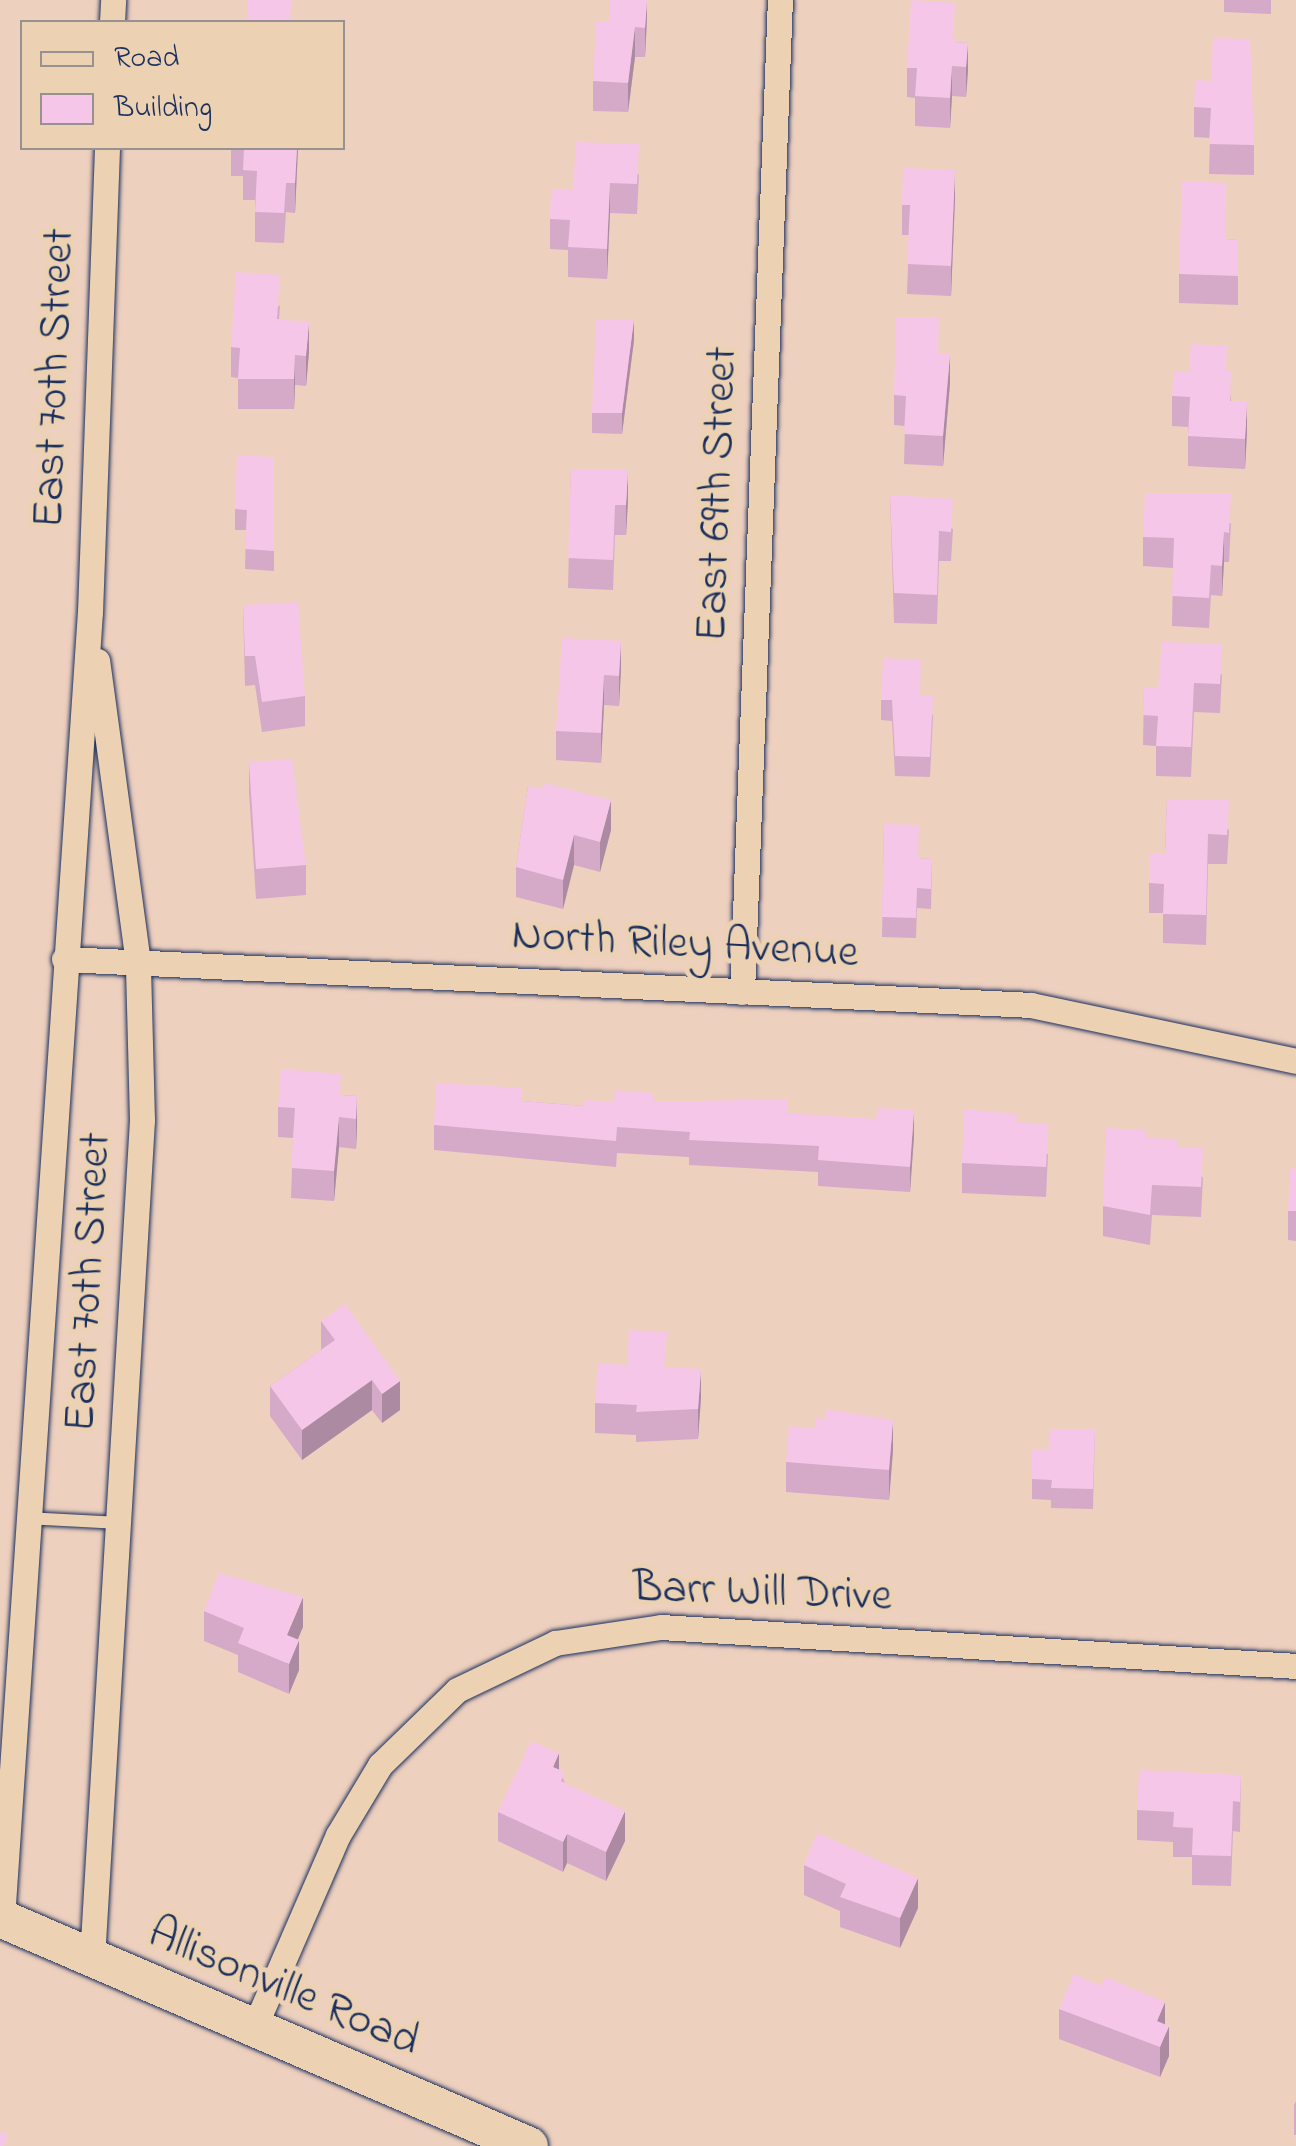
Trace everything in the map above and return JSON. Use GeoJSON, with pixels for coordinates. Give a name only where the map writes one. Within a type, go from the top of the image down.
{"type":"FeatureCollection","features":[{"type":"Feature","properties":{"kind":"main road","name":"Allisonville Road"},"geometry":{"type":"LineString","coordinates":[[1,1919],[530,2146]]}},
{"type":"Feature","properties":{"kind":"street","name":"East 69th Street"},"geometry":{"type":"LineString","coordinates":[[742,992],[780,0]]}},
{"type":"Feature","properties":{"kind":"street","name":"East 70th Street"},"geometry":{"type":"LineString","coordinates":[[1,1919],[90,612],[108,150]]}},
{"type":"Feature","properties":{"kind":"street","name":"East 70th Street"},"geometry":{"type":"LineString","coordinates":[[90,612],[138,962],[140,1172],[92,1958]]}},
{"type":"Feature","properties":{"kind":"street","name":"North Riley Avenue"},"geometry":{"type":"LineString","coordinates":[[64,959],[1032,1005],[1151,1025],[1296,1061]]}},
{"type":"Feature","properties":{"kind":"street","name":"Barr Will Drive"},"geometry":{"type":"LineString","coordinates":[[254,2028],[338,1835],[380,1766],[457,1690],[555,1642],[661,1627],[1296,1666]]}},
{"type":"Feature","properties":{"kind":"lane"},"geometry":{"type":"LineString","coordinates":[[27,1518],[119,1523]]}},
{"type":"Feature","properties":{"kind":"building"},"geometry":{"type":"Polygon","coordinates":[[[248,0],[291,0],[290,20],[248,20],[248,0]]]}},
{"type":"Feature","properties":{"kind":"building"},"geometry":{"type":"Polygon","coordinates":[[[610,0],[647,0],[645,28],[635,27],[628,83],[593,81],[596,22],[609,22],[610,0]]]}},
{"type":"Feature","properties":{"kind":"building"},"geometry":{"type":"Polygon","coordinates":[[[911,0],[955,3],[953,42],[968,43],[966,67],[952,66],[950,98],[915,96],[917,68],[907,68],[911,0]]]}},
{"type":"Feature","properties":{"kind":"building"},"geometry":{"type":"Polygon","coordinates":[[[1213,38],[1250,39],[1254,145],[1209,144],[1211,108],[1194,107],[1195,80],[1211,81],[1213,38]]]}},
{"type":"Feature","properties":{"kind":"building"},"geometry":{"type":"Polygon","coordinates":[[[576,142],[639,144],[637,184],[610,183],[607,249],[568,247],[570,220],[550,219],[551,190],[573,190],[576,142]]]}},
{"type":"Feature","properties":{"kind":"building"},"geometry":{"type":"Polygon","coordinates":[[[244,150],[297,150],[295,183],[286,183],[284,213],[255,212],[257,171],[243,170],[244,150]]]}},
{"type":"Feature","properties":{"kind":"building"},"geometry":{"type":"Polygon","coordinates":[[[903,168],[955,170],[951,266],[907,264],[910,205],[902,205],[903,168]]]}},
{"type":"Feature","properties":{"kind":"building"},"geometry":{"type":"Polygon","coordinates":[[[1182,181],[1226,183],[1225,239],[1238,240],[1238,276],[1179,274],[1182,181]]]}},
{"type":"Feature","properties":{"kind":"building"},"geometry":{"type":"Polygon","coordinates":[[[236,272],[280,275],[277,319],[309,322],[306,356],[295,355],[294,379],[238,379],[240,348],[231,347],[236,272]]]}},
{"type":"Feature","properties":{"kind":"building"},"geometry":{"type":"Polygon","coordinates":[[[896,317],[939,318],[938,353],[950,354],[943,436],[904,434],[906,396],[894,395],[896,317]]]}},
{"type":"Feature","properties":{"kind":"building"},"geometry":{"type":"Polygon","coordinates":[[[596,319],[634,319],[622,413],[592,413],[596,319]]]}},
{"type":"Feature","properties":{"kind":"building"},"geometry":{"type":"Polygon","coordinates":[[[1191,344],[1227,346],[1230,401],[1247,402],[1245,439],[1188,436],[1190,397],[1172,396],[1174,371],[1189,372],[1191,344]]]}},
{"type":"Feature","properties":{"kind":"building"},"geometry":{"type":"Polygon","coordinates":[[[237,455],[274,457],[274,551],[245,549],[247,510],[235,509],[237,455]]]}},
{"type":"Feature","properties":{"kind":"building"},"geometry":{"type":"Polygon","coordinates":[[[571,469],[628,470],[626,505],[615,505],[613,560],[568,558],[571,469]]]}},
{"type":"Feature","properties":{"kind":"building"},"geometry":{"type":"Polygon","coordinates":[[[1145,494],[1231,494],[1229,533],[1224,532],[1222,566],[1211,565],[1209,598],[1172,596],[1174,538],[1143,537],[1145,494]]]}},
{"type":"Feature","properties":{"kind":"building"},"geometry":{"type":"Polygon","coordinates":[[[890,495],[953,499],[951,532],[939,531],[937,595],[894,593],[890,495]]]}},
{"type":"Feature","properties":{"kind":"building"},"geometry":{"type":"Polygon","coordinates":[[[298,602],[305,696],[262,702],[255,656],[245,656],[243,605],[298,602]]]}},
{"type":"Feature","properties":{"kind":"building"},"geometry":{"type":"Polygon","coordinates":[[[562,638],[621,641],[619,676],[604,675],[601,733],[556,731],[562,638]]]}},
{"type":"Feature","properties":{"kind":"building"},"geometry":{"type":"Polygon","coordinates":[[[1162,642],[1222,644],[1220,684],[1194,683],[1191,747],[1156,746],[1158,716],[1143,715],[1144,688],[1158,688],[1162,642]]]}},
{"type":"Feature","properties":{"kind":"building"},"geometry":{"type":"Polygon","coordinates":[[[883,658],[921,660],[920,695],[933,695],[930,757],[895,756],[892,700],[881,700],[883,658]]]}},
{"type":"Feature","properties":{"kind":"building"},"geometry":{"type":"Polygon","coordinates":[[[292,759],[306,865],[256,869],[249,762],[292,759]]]}},
{"type":"Feature","properties":{"kind":"building"},"geometry":{"type":"Polygon","coordinates":[[[544,783],[611,800],[600,842],[574,835],[563,880],[516,867],[528,786],[542,789],[544,783]]]}},
{"type":"Feature","properties":{"kind":"building"},"geometry":{"type":"Polygon","coordinates":[[[1167,799],[1229,800],[1227,835],[1208,834],[1206,915],[1163,914],[1164,884],[1149,883],[1149,853],[1165,854],[1167,799]]]}},
{"type":"Feature","properties":{"kind":"building"},"geometry":{"type":"Polygon","coordinates":[[[884,824],[919,825],[918,858],[932,859],[931,889],[917,888],[916,918],[882,917],[884,824]]]}},
{"type":"Feature","properties":{"kind":"building"},"geometry":{"type":"Polygon","coordinates":[[[281,1069],[341,1074],[340,1095],[357,1096],[356,1119],[339,1117],[334,1171],[291,1168],[295,1108],[278,1107],[281,1069]]]}},
{"type":"Feature","properties":{"kind":"building"},"geometry":{"type":"Polygon","coordinates":[[[436,1083],[522,1088],[521,1101],[584,1106],[585,1100],[614,1102],[615,1090],[653,1093],[653,1102],[787,1099],[787,1113],[876,1119],[878,1108],[914,1110],[910,1167],[818,1160],[819,1146],[689,1140],[690,1132],[617,1127],[616,1141],[434,1125],[436,1083]]]}},
{"type":"Feature","properties":{"kind":"building"},"geometry":{"type":"Polygon","coordinates":[[[964,1109],[1017,1114],[1016,1122],[1048,1124],[1046,1167],[962,1163],[964,1109]]]}},
{"type":"Feature","properties":{"kind":"building"},"geometry":{"type":"Polygon","coordinates":[[[1106,1128],[1145,1130],[1145,1138],[1178,1139],[1177,1147],[1203,1148],[1201,1187],[1152,1185],[1150,1215],[1103,1206],[1106,1128]]]}},
{"type":"Feature","properties":{"kind":"building"},"geometry":{"type":"Polygon","coordinates":[[[1290,1168],[1296,1169],[1296,1211],[1288,1211],[1290,1168]]]}},
{"type":"Feature","properties":{"kind":"building"},"geometry":{"type":"Polygon","coordinates":[[[345,1304],[400,1381],[382,1394],[372,1380],[302,1430],[270,1386],[335,1340],[321,1321],[345,1304]]]}},
{"type":"Feature","properties":{"kind":"building"},"geometry":{"type":"Polygon","coordinates":[[[629,1330],[667,1332],[664,1367],[701,1369],[698,1409],[636,1412],[637,1405],[595,1403],[598,1363],[627,1365],[629,1330]]]}},
{"type":"Feature","properties":{"kind":"building"},"geometry":{"type":"Polygon","coordinates":[[[826,1409],[893,1420],[889,1470],[786,1462],[789,1426],[815,1428],[815,1418],[825,1419],[826,1409]]]}},
{"type":"Feature","properties":{"kind":"building"},"geometry":{"type":"Polygon","coordinates":[[[1050,1429],[1095,1430],[1093,1489],[1051,1488],[1052,1480],[1032,1479],[1032,1449],[1049,1449],[1050,1429]]]}},
{"type":"Feature","properties":{"kind":"building"},"geometry":{"type":"Polygon","coordinates":[[[219,1573],[303,1597],[287,1635],[299,1640],[289,1664],[238,1643],[244,1628],[204,1611],[219,1573]]]}},
{"type":"Feature","properties":{"kind":"building"},"geometry":{"type":"Polygon","coordinates":[[[531,1741],[559,1753],[553,1767],[565,1772],[561,1781],[625,1811],[606,1852],[567,1834],[563,1842],[498,1812],[531,1741]]]}},
{"type":"Feature","properties":{"kind":"building"},"geometry":{"type":"Polygon","coordinates":[[[1139,1770],[1241,1775],[1240,1802],[1233,1801],[1231,1856],[1192,1855],[1193,1828],[1173,1827],[1174,1812],[1137,1810],[1139,1770]]]}},
{"type":"Feature","properties":{"kind":"building"},"geometry":{"type":"Polygon","coordinates":[[[817,1833],[918,1878],[900,1918],[840,1897],[846,1884],[804,1865],[817,1833]]]}},
{"type":"Feature","properties":{"kind":"building"},"geometry":{"type":"Polygon","coordinates":[[[1074,1974],[1101,1986],[1105,1977],[1165,2002],[1157,2021],[1169,2026],[1160,2047],[1059,2009],[1074,1974]]]}},
{"type":"Feature","properties":{"kind":"building"},"geometry":{"type":"Polygon","coordinates":[[[0,2132],[8,2136],[4,2146],[0,2146],[0,2132]]]}}]}
